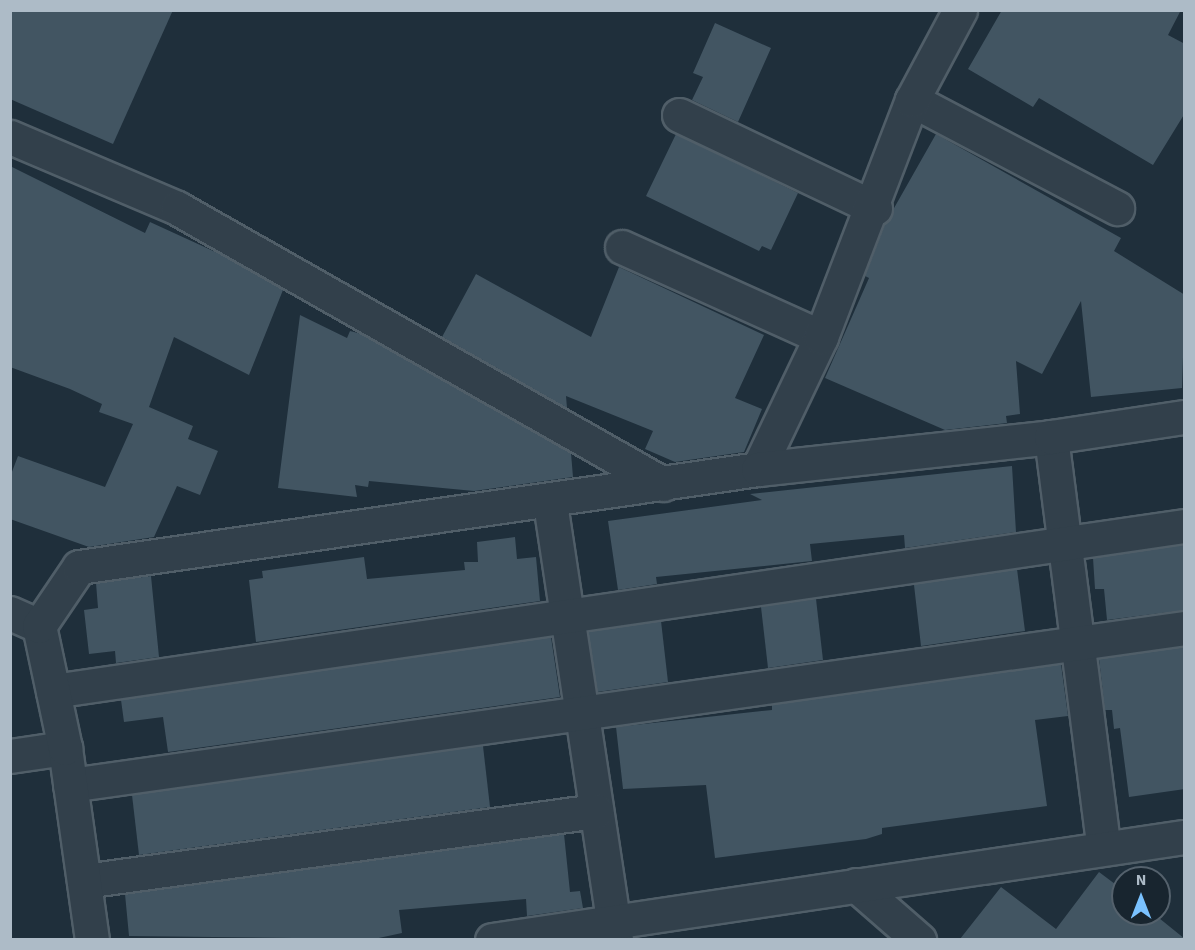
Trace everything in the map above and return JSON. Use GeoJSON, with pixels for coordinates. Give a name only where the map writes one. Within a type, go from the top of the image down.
{"type":"FeatureCollection","features":[{"type":"Feature","properties":{"kind":"street"},"geometry":{"type":"LineString","coordinates":[[758,469],[821,337],[875,208],[912,100],[960,10]]}},
{"type":"Feature","properties":{"kind":"street"},"geometry":{"type":"LineString","coordinates":[[912,100],[1117,208]]}},
{"type":"Feature","properties":{"kind":"street"},"geometry":{"type":"LineString","coordinates":[[679,115],[875,208]]}},
{"type":"Feature","properties":{"kind":"street"},"geometry":{"type":"LineString","coordinates":[[10,137],[177,208],[663,484]]}},
{"type":"Feature","properties":{"kind":"street"},"geometry":{"type":"LineString","coordinates":[[622,247],[821,337]]}},
{"type":"Feature","properties":{"kind":"street"},"geometry":{"type":"LineString","coordinates":[[92,939],[65,748],[53,691],[25,620],[79,567],[550,503],[758,469],[1051,437],[1185,417]]}},
{"type":"Feature","properties":{"kind":"street"},"geometry":{"type":"LineString","coordinates":[[1051,437],[1104,848]]}},
{"type":"Feature","properties":{"kind":"street"},"geometry":{"type":"LineString","coordinates":[[550,503],[615,931]]}},
{"type":"Feature","properties":{"kind":"street"},"geometry":{"type":"LineString","coordinates":[[53,691],[567,613],[1185,526]]}},
{"type":"Feature","properties":{"kind":"street"},"geometry":{"type":"LineString","coordinates":[[70,785],[582,715],[1185,628]]}},
{"type":"Feature","properties":{"kind":"street"},"geometry":{"type":"LineString","coordinates":[[10,756],[65,748]]}},
{"type":"Feature","properties":{"kind":"street"},"geometry":{"type":"LineString","coordinates":[[84,881],[596,811]]}},
{"type":"Feature","properties":{"kind":"street"},"geometry":{"type":"LineString","coordinates":[[492,939],[615,931],[856,885],[1185,837]]}},
{"type":"Feature","properties":{"kind":"street"},"geometry":{"type":"LineString","coordinates":[[856,885],[919,939]]}},
{"type":"Feature","properties":{"kind":"building"},"geometry":{"type":"Polygon","coordinates":[[[10,10],[173,10],[113,144],[10,99],[10,10]]]}},
{"type":"Feature","properties":{"kind":"building"},"geometry":{"type":"Polygon","coordinates":[[[1002,10],[1181,10],[1168,35],[1185,44],[1185,113],[1153,165],[1039,98],[1033,107],[968,69],[1002,10]]]}},
{"type":"Feature","properties":{"kind":"building"},"geometry":{"type":"Polygon","coordinates":[[[715,23],[771,48],[738,122],[692,100],[703,77],[693,73],[715,23]]]}},
{"type":"Feature","properties":{"kind":"building"},"geometry":{"type":"Polygon","coordinates":[[[676,134],[798,193],[771,250],[762,246],[759,251],[646,196],[676,134]]]}},
{"type":"Feature","properties":{"kind":"building"},"geometry":{"type":"Polygon","coordinates":[[[936,134],[1121,238],[1114,251],[1185,295],[1182,388],[1091,397],[1081,301],[1042,374],[1016,361],[1020,414],[1006,416],[1007,423],[945,430],[825,378],[869,278],[865,276],[885,224],[936,134]]]}},
{"type":"Feature","properties":{"kind":"building"},"geometry":{"type":"Polygon","coordinates":[[[10,166],[145,233],[150,222],[222,255],[283,290],[249,375],[174,337],[149,407],[193,426],[188,439],[218,451],[200,495],[177,486],[154,537],[89,547],[10,519],[10,477],[18,456],[105,487],[133,424],[99,412],[102,404],[70,389],[10,367],[10,166]]]}},
{"type":"Feature","properties":{"kind":"building"},"geometry":{"type":"Polygon","coordinates":[[[619,267],[764,335],[735,398],[762,409],[744,452],[675,462],[645,449],[653,431],[566,396],[567,408],[442,337],[476,274],[591,337],[619,267]]]}},
{"type":"Feature","properties":{"kind":"building"},"geometry":{"type":"Polygon","coordinates":[[[300,315],[347,338],[350,331],[362,334],[571,453],[573,477],[474,491],[369,481],[368,487],[355,485],[357,497],[278,488],[300,315]]]}},
{"type":"Feature","properties":{"kind":"building"},"geometry":{"type":"Polygon","coordinates":[[[1012,466],[1016,532],[905,548],[904,535],[810,544],[812,561],[656,577],[657,584],[618,590],[608,521],[762,500],[750,494],[1012,466]]]}},
{"type":"Feature","properties":{"kind":"building"},"geometry":{"type":"Polygon","coordinates":[[[515,537],[517,559],[536,557],[540,601],[256,642],[249,580],[263,578],[262,571],[364,557],[367,579],[465,570],[464,562],[478,562],[477,542],[515,537]]]}},
{"type":"Feature","properties":{"kind":"building"},"geometry":{"type":"Polygon","coordinates":[[[1185,545],[1185,610],[1107,620],[1104,589],[1095,589],[1093,558],[1185,545]]]}},
{"type":"Feature","properties":{"kind":"building"},"geometry":{"type":"Polygon","coordinates":[[[1017,569],[1025,631],[921,646],[914,585],[910,585],[1017,569]]]}},
{"type":"Feature","properties":{"kind":"building"},"geometry":{"type":"Polygon","coordinates":[[[151,576],[159,657],[116,663],[115,651],[89,654],[84,610],[98,608],[96,583],[151,576]]]}},
{"type":"Feature","properties":{"kind":"building"},"geometry":{"type":"Polygon","coordinates":[[[816,599],[823,660],[768,668],[761,607],[816,599]]]}},
{"type":"Feature","properties":{"kind":"building"},"geometry":{"type":"Polygon","coordinates":[[[661,621],[668,682],[597,692],[588,632],[661,621]]]}},
{"type":"Feature","properties":{"kind":"building"},"geometry":{"type":"Polygon","coordinates":[[[551,637],[560,697],[168,752],[163,717],[124,722],[121,700],[551,637]]]}},
{"type":"Feature","properties":{"kind":"building"},"geometry":{"type":"Polygon","coordinates":[[[1185,647],[1185,789],[1129,797],[1120,728],[1114,729],[1112,710],[1105,710],[1099,659],[1185,647]]]}},
{"type":"Feature","properties":{"kind":"building"},"geometry":{"type":"Polygon","coordinates":[[[1061,664],[1068,716],[1035,720],[1047,806],[882,828],[882,834],[866,839],[715,858],[706,785],[623,789],[616,727],[772,710],[772,705],[1061,664]]]}},
{"type":"Feature","properties":{"kind":"building"},"geometry":{"type":"Polygon","coordinates":[[[483,746],[490,807],[139,855],[132,795],[483,746]]]}},
{"type":"Feature","properties":{"kind":"building"},"geometry":{"type":"Polygon","coordinates":[[[564,834],[570,892],[580,891],[583,908],[527,916],[526,899],[399,910],[402,933],[374,939],[129,936],[125,894],[564,834]]]}},
{"type":"Feature","properties":{"kind":"building"},"geometry":{"type":"Polygon","coordinates":[[[1099,872],[1111,881],[1111,926],[1169,926],[1185,939],[960,939],[1001,887],[1056,929],[1099,872]]]}}]}
